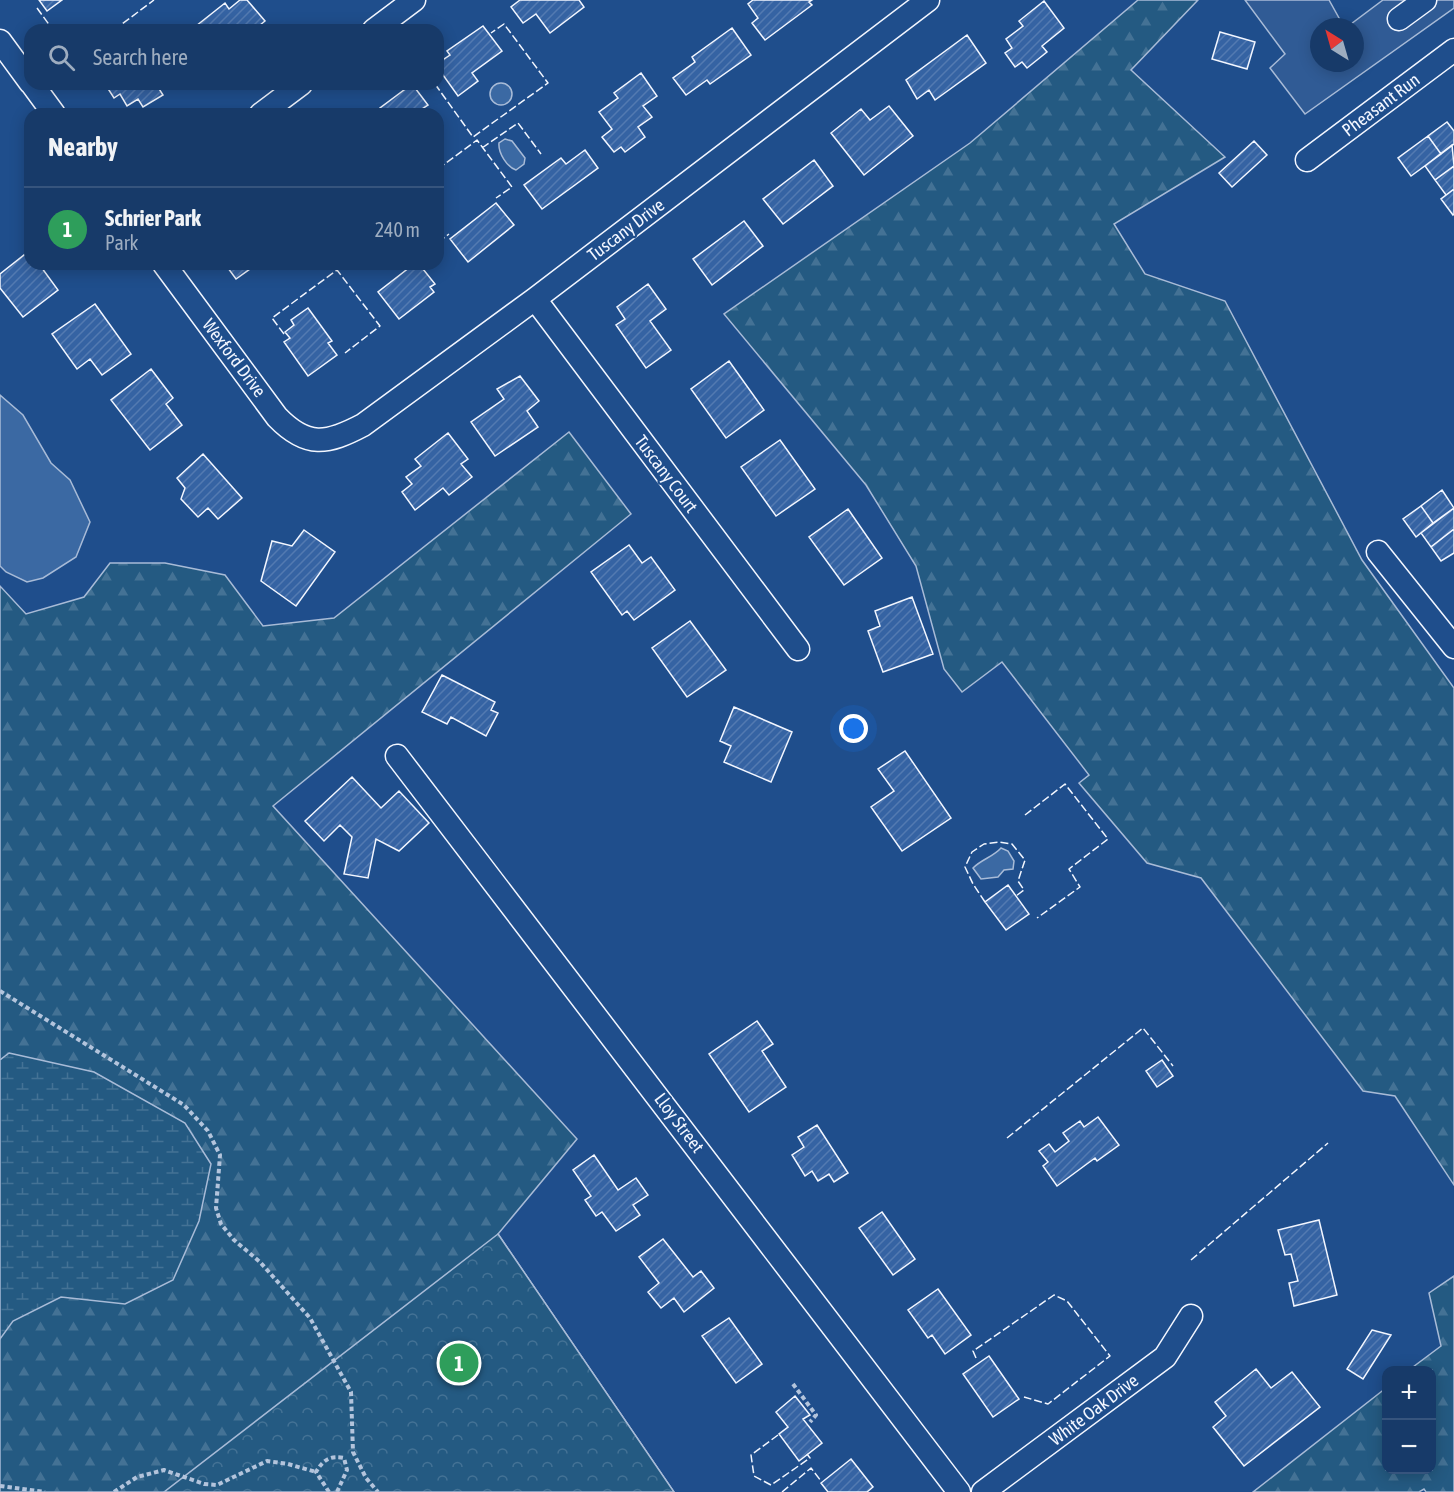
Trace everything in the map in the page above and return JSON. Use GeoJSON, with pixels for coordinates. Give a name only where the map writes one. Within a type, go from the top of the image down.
{"type":"FeatureCollection","features":[{"type":"Feature","properties":{"kind":"street"},"geometry":{"type":"LineString","coordinates":[[382,24],[414,0]]}},
{"type":"Feature","properties":{"kind":"street","name":"Tuscany Drive"},"geometry":{"type":"LineString","coordinates":[[314,440],[337,438],[363,425],[535,299],[928,0]]}},
{"type":"Feature","properties":{"kind":"street"},"geometry":{"type":"LineString","coordinates":[[1399,20],[1425,0]]}},
{"type":"Feature","properties":{"kind":"street"},"geometry":{"type":"LineString","coordinates":[[0,41],[24,74]]}},
{"type":"Feature","properties":{"kind":"street","name":"Pheasant Run"},"geometry":{"type":"LineString","coordinates":[[1307,160],[1452,55]]}},
{"type":"Feature","properties":{"kind":"street"},"geometry":{"type":"LineString","coordinates":[[36,90],[50,108]]}},
{"type":"Feature","properties":{"kind":"street"},"geometry":{"type":"LineString","coordinates":[[269,108],[293,90]]}},
{"type":"Feature","properties":{"kind":"street","name":"Wexford Drive"},"geometry":{"type":"LineString","coordinates":[[168,270],[278,417],[293,433],[314,440]]}},
{"type":"Feature","properties":{"kind":"street","name":"Tuscany Court"},"geometry":{"type":"LineString","coordinates":[[535,299],[798,649]]}},
{"type":"Feature","properties":{"kind":"street"},"geometry":{"type":"LineString","coordinates":[[1378,552],[1454,647]]}},
{"type":"Feature","properties":{"kind":"street","name":"Lloy Street"},"geometry":{"type":"LineString","coordinates":[[397,756],[959,1492]]}},
{"type":"Feature","properties":{"kind":"street","name":"White Oak Drive"},"geometry":{"type":"LineString","coordinates":[[983,1492],[1165,1357],[1191,1316]]}},
{"type":"Feature","properties":{"kind":"path"},"geometry":{"type":"LineString","coordinates":[[0,991],[184,1105],[208,1131],[220,1155],[216,1208],[221,1224],[234,1240],[260,1262],[310,1318],[351,1392],[354,1454],[366,1478],[378,1492]]}},
{"type":"Feature","properties":{"kind":"path"},"geometry":{"type":"LineString","coordinates":[[793,1384],[814,1410],[816,1415],[810,1422]]}},
{"type":"Feature","properties":{"kind":"path"},"geometry":{"type":"LineString","coordinates":[[345,1460],[354,1454]]}},
{"type":"Feature","properties":{"kind":"path"},"geometry":{"type":"LineString","coordinates":[[316,1472],[328,1458],[336,1457],[345,1460]]}},
{"type":"Feature","properties":{"kind":"path"},"geometry":{"type":"LineString","coordinates":[[337,1492],[347,1470],[345,1460]]}},
{"type":"Feature","properties":{"kind":"path"},"geometry":{"type":"LineString","coordinates":[[114,1492],[137,1477],[164,1470],[204,1484],[217,1485],[267,1461],[316,1472],[329,1492]]}},
{"type":"Feature","properties":{"kind":"path"},"geometry":{"type":"LineString","coordinates":[[0,1486],[45,1492]]}},
{"type":"Feature","properties":{"kind":"green space"},"geometry":{"type":"Polygon","coordinates":[[[1138,0],[1198,0],[1131,70],[1225,157],[1114,224],[1145,274],[1225,301],[1362,560],[1454,688],[1454,1185],[1395,1096],[1363,1091],[1201,878],[1147,863],[1079,783],[1089,775],[1002,662],[962,692],[944,669],[916,566],[866,485],[724,314],[970,143],[1138,0]]]}},
{"type":"Feature","properties":{"kind":"green space"},"geometry":{"type":"Polygon","coordinates":[[[569,432],[631,514],[273,806],[577,1139],[498,1234],[674,1492],[0,1492],[0,586],[26,614],[84,597],[110,563],[165,563],[225,575],[263,626],[334,618],[569,432]]]}},
{"type":"Feature","properties":{"kind":"green space"},"geometry":{"type":"Polygon","coordinates":[[[9,1053],[94,1072],[185,1123],[211,1164],[199,1221],[173,1280],[125,1304],[61,1297],[13,1321],[0,1339],[0,1060],[9,1053]]]}},
{"type":"Feature","properties":{"kind":"green space"},"geometry":{"type":"Polygon","coordinates":[[[498,1234],[674,1492],[164,1492],[498,1234]]]}},
{"type":"Feature","properties":{"kind":"green space"},"geometry":{"type":"Polygon","coordinates":[[[1454,1276],[1454,1492],[1426,1492],[1424,1489],[1419,1492],[1253,1492],[1382,1391],[1382,1474],[1436,1474],[1436,1366],[1414,1366],[1441,1346],[1429,1293],[1454,1276]]]}},
{"type":"Feature","properties":{"kind":"shaded area"},"geometry":{"type":"Polygon","coordinates":[[[1245,0],[1329,0],[1339,18],[1310,18],[1310,72],[1364,72],[1364,18],[1359,18],[1383,0],[1454,0],[1454,8],[1305,114],[1270,68],[1285,54],[1245,0]]]}},
{"type":"Feature","properties":{"kind":"shaded area"},"geometry":{"type":"Polygon","coordinates":[[[501,83],[509,86],[512,94],[509,102],[501,105],[493,102],[490,94],[493,86],[501,83]]]}},
{"type":"Feature","properties":{"kind":"shaded area"},"geometry":{"type":"Polygon","coordinates":[[[505,139],[512,141],[525,158],[524,164],[516,170],[506,163],[500,151],[499,143],[505,139]]]}},
{"type":"Feature","properties":{"kind":"shaded area"},"geometry":{"type":"Polygon","coordinates":[[[0,395],[23,415],[51,463],[70,480],[90,522],[76,557],[43,578],[27,582],[6,572],[0,566],[0,395]]]}},
{"type":"Feature","properties":{"kind":"shaded area"},"geometry":{"type":"Polygon","coordinates":[[[1001,848],[1008,851],[1014,861],[1013,869],[1004,870],[998,877],[981,879],[973,868],[1001,848]]]}},
{"type":"Feature","properties":{"kind":"building"},"geometry":{"type":"Polygon","coordinates":[[[39,0],[62,0],[47,11],[39,0]]]}},
{"type":"Feature","properties":{"kind":"building"},"geometry":{"type":"Polygon","coordinates":[[[240,0],[247,0],[265,21],[261,24],[199,24],[225,3],[229,9],[240,0]]]}},
{"type":"Feature","properties":{"kind":"building"},"geometry":{"type":"Polygon","coordinates":[[[520,0],[579,0],[584,7],[550,33],[536,14],[523,23],[511,7],[520,0]]]}},
{"type":"Feature","properties":{"kind":"building"},"geometry":{"type":"Polygon","coordinates":[[[753,0],[812,0],[809,2],[812,5],[765,40],[752,23],[758,18],[748,4],[753,0]]]}},
{"type":"Feature","properties":{"kind":"building"},"geometry":{"type":"Polygon","coordinates":[[[1044,1],[1064,28],[1042,46],[1047,52],[1027,68],[1022,62],[1015,67],[1005,53],[1012,48],[1006,39],[1023,26],[1019,21],[1044,1]]]}},
{"type":"Feature","properties":{"kind":"building"},"geometry":{"type":"Polygon","coordinates":[[[483,26],[502,51],[472,73],[478,81],[458,96],[444,76],[444,59],[450,55],[447,51],[483,26]]]}},
{"type":"Feature","properties":{"kind":"building"},"geometry":{"type":"Polygon","coordinates":[[[732,28],[751,55],[710,84],[707,80],[686,95],[673,78],[695,62],[692,57],[732,28]]]}},
{"type":"Feature","properties":{"kind":"building"},"geometry":{"type":"Polygon","coordinates":[[[1220,32],[1255,42],[1247,69],[1212,59],[1220,32]]]}},
{"type":"Feature","properties":{"kind":"building"},"geometry":{"type":"Polygon","coordinates":[[[967,35],[986,63],[935,100],[929,90],[917,99],[906,80],[967,35]]]}},
{"type":"Feature","properties":{"kind":"building"},"geometry":{"type":"Polygon","coordinates":[[[641,73],[657,96],[643,106],[652,117],[638,127],[645,137],[625,152],[621,147],[614,152],[602,137],[612,129],[599,112],[618,98],[614,93],[641,73]]]}},
{"type":"Feature","properties":{"kind":"building"},"geometry":{"type":"Polygon","coordinates":[[[109,90],[160,90],[163,95],[143,107],[138,99],[127,106],[120,94],[114,98],[109,90]]]}},
{"type":"Feature","properties":{"kind":"building"},"geometry":{"type":"Polygon","coordinates":[[[404,90],[417,90],[428,105],[424,108],[380,108],[404,90]]]}},
{"type":"Feature","properties":{"kind":"building"},"geometry":{"type":"Polygon","coordinates":[[[889,106],[913,136],[864,175],[831,133],[861,109],[870,120],[889,106]]]}},
{"type":"Feature","properties":{"kind":"building"},"geometry":{"type":"Polygon","coordinates":[[[1447,122],[1454,131],[1454,144],[1441,154],[1428,136],[1447,122]]]}},
{"type":"Feature","properties":{"kind":"building"},"geometry":{"type":"Polygon","coordinates":[[[1428,136],[1441,154],[1411,176],[1398,158],[1428,136]]]}},
{"type":"Feature","properties":{"kind":"building"},"geometry":{"type":"Polygon","coordinates":[[[1254,141],[1267,155],[1232,187],[1219,173],[1254,141]]]}},
{"type":"Feature","properties":{"kind":"building"},"geometry":{"type":"Polygon","coordinates":[[[1452,145],[1454,166],[1435,180],[1425,166],[1452,145]]]}},
{"type":"Feature","properties":{"kind":"building"},"geometry":{"type":"Polygon","coordinates":[[[585,150],[598,168],[542,209],[524,185],[561,158],[566,164],[585,150]]]}},
{"type":"Feature","properties":{"kind":"building"},"geometry":{"type":"Polygon","coordinates":[[[814,160],[833,186],[783,224],[763,199],[814,160]]]}},
{"type":"Feature","properties":{"kind":"building"},"geometry":{"type":"Polygon","coordinates":[[[1454,166],[1454,189],[1446,195],[1435,180],[1454,166]]]}},
{"type":"Feature","properties":{"kind":"building"},"geometry":{"type":"Polygon","coordinates":[[[1454,189],[1454,214],[1453,215],[1441,199],[1454,189]]]}},
{"type":"Feature","properties":{"kind":"building"},"geometry":{"type":"Polygon","coordinates":[[[496,203],[514,225],[468,262],[450,239],[496,203]]]}},
{"type":"Feature","properties":{"kind":"building"},"geometry":{"type":"Polygon","coordinates":[[[744,221],[763,246],[712,285],[693,259],[744,221]]]}},
{"type":"Feature","properties":{"kind":"building"},"geometry":{"type":"Polygon","coordinates":[[[24,255],[24,270],[43,270],[58,290],[23,317],[0,288],[0,274],[24,255]]]}},
{"type":"Feature","properties":{"kind":"building"},"geometry":{"type":"Polygon","coordinates":[[[229,270],[249,270],[236,279],[229,270]]]}},
{"type":"Feature","properties":{"kind":"building"},"geometry":{"type":"Polygon","coordinates":[[[406,270],[424,270],[435,284],[430,287],[434,292],[399,319],[378,292],[406,270]]]}},
{"type":"Feature","properties":{"kind":"building"},"geometry":{"type":"Polygon","coordinates":[[[648,284],[666,309],[650,321],[671,350],[646,368],[616,325],[625,319],[617,307],[648,284]]]}},
{"type":"Feature","properties":{"kind":"building"},"geometry":{"type":"Polygon","coordinates":[[[95,304],[131,354],[102,375],[90,359],[77,369],[52,334],[95,304]]]}},
{"type":"Feature","properties":{"kind":"building"},"geometry":{"type":"Polygon","coordinates":[[[308,308],[332,341],[328,343],[337,355],[308,376],[284,342],[290,338],[285,332],[294,325],[291,320],[308,308]]]}},
{"type":"Feature","properties":{"kind":"building"},"geometry":{"type":"Polygon","coordinates":[[[729,361],[764,410],[726,438],[691,389],[729,361]]]}},
{"type":"Feature","properties":{"kind":"building"},"geometry":{"type":"Polygon","coordinates":[[[151,369],[173,398],[166,404],[182,425],[150,450],[111,400],[151,369]]]}},
{"type":"Feature","properties":{"kind":"building"},"geometry":{"type":"Polygon","coordinates":[[[520,376],[539,401],[527,411],[538,427],[495,456],[471,422],[504,399],[497,389],[520,376]]]}},
{"type":"Feature","properties":{"kind":"building"},"geometry":{"type":"Polygon","coordinates":[[[448,433],[468,459],[461,464],[472,477],[449,495],[443,488],[415,510],[402,492],[412,484],[406,477],[421,466],[415,459],[448,433]]]}},
{"type":"Feature","properties":{"kind":"building"},"geometry":{"type":"Polygon","coordinates":[[[780,440],[815,489],[776,516],[741,467],[780,440]]]}},
{"type":"Feature","properties":{"kind":"building"},"geometry":{"type":"Polygon","coordinates":[[[203,454],[242,498],[218,519],[208,508],[198,517],[181,499],[185,488],[177,478],[203,454]]]}},
{"type":"Feature","properties":{"kind":"building"},"geometry":{"type":"Polygon","coordinates":[[[1442,490],[1454,508],[1433,523],[1421,506],[1442,490]]]}},
{"type":"Feature","properties":{"kind":"building"},"geometry":{"type":"Polygon","coordinates":[[[1421,506],[1433,523],[1416,537],[1403,519],[1421,506]]]}},
{"type":"Feature","properties":{"kind":"building"},"geometry":{"type":"Polygon","coordinates":[[[1454,508],[1454,529],[1431,547],[1421,533],[1454,508]]]}},
{"type":"Feature","properties":{"kind":"building"},"geometry":{"type":"Polygon","coordinates":[[[848,509],[882,558],[844,585],[809,537],[848,509]]]}},
{"type":"Feature","properties":{"kind":"building"},"geometry":{"type":"Polygon","coordinates":[[[1454,529],[1454,553],[1441,561],[1431,547],[1454,529]]]}},
{"type":"Feature","properties":{"kind":"building"},"geometry":{"type":"Polygon","coordinates":[[[304,530],[335,552],[296,606],[261,581],[272,541],[292,546],[304,530]]]}},
{"type":"Feature","properties":{"kind":"building"},"geometry":{"type":"Polygon","coordinates":[[[629,545],[642,563],[651,557],[675,590],[634,620],[627,611],[622,615],[591,572],[629,545]]]}},
{"type":"Feature","properties":{"kind":"building"},"geometry":{"type":"Polygon","coordinates":[[[912,597],[933,654],[883,672],[868,631],[880,626],[875,611],[912,597]]]}},
{"type":"Feature","properties":{"kind":"building"},"geometry":{"type":"Polygon","coordinates":[[[690,621],[726,670],[687,697],[652,648],[690,621]]]}},
{"type":"Feature","properties":{"kind":"building"},"geometry":{"type":"Polygon","coordinates":[[[442,675],[495,702],[491,710],[498,713],[486,736],[451,717],[447,724],[422,712],[442,675]]]}},
{"type":"Feature","properties":{"kind":"building"},"geometry":{"type":"Polygon","coordinates":[[[734,707],[792,732],[771,782],[724,762],[731,746],[720,741],[734,707]]]}},
{"type":"Feature","properties":{"kind":"building"},"geometry":{"type":"Polygon","coordinates":[[[905,751],[951,818],[902,851],[871,807],[894,791],[878,769],[905,751]]]}},
{"type":"Feature","properties":{"kind":"building"},"geometry":{"type":"Polygon","coordinates":[[[352,777],[381,808],[399,791],[429,823],[399,851],[376,839],[368,878],[344,874],[352,837],[340,825],[324,841],[305,821],[352,777]]]}},
{"type":"Feature","properties":{"kind":"building"},"geometry":{"type":"Polygon","coordinates":[[[1008,885],[1029,914],[1006,930],[985,902],[1008,885]]]}},
{"type":"Feature","properties":{"kind":"building"},"geometry":{"type":"Polygon","coordinates":[[[757,1021],[773,1044],[762,1051],[786,1087],[749,1112],[709,1054],[757,1021]]]}},
{"type":"Feature","properties":{"kind":"building"},"geometry":{"type":"Polygon","coordinates":[[[1162,1060],[1173,1076],[1157,1087],[1146,1071],[1162,1060]]]}},
{"type":"Feature","properties":{"kind":"building"},"geometry":{"type":"Polygon","coordinates":[[[1098,1117],[1119,1145],[1097,1161],[1095,1158],[1057,1186],[1043,1166],[1048,1162],[1039,1151],[1049,1144],[1055,1152],[1069,1141],[1063,1133],[1080,1121],[1084,1127],[1098,1117]]]}},
{"type":"Feature","properties":{"kind":"building"},"geometry":{"type":"Polygon","coordinates":[[[817,1125],[848,1173],[834,1182],[829,1174],[818,1181],[812,1171],[805,1176],[792,1155],[804,1147],[798,1137],[817,1125]]]}},
{"type":"Feature","properties":{"kind":"building"},"geometry":{"type":"Polygon","coordinates":[[[594,1155],[618,1190],[636,1178],[648,1195],[633,1205],[640,1215],[616,1231],[602,1212],[596,1216],[585,1200],[591,1196],[573,1170],[594,1155]]]}},
{"type":"Feature","properties":{"kind":"building"},"geometry":{"type":"Polygon","coordinates":[[[882,1212],[915,1259],[893,1275],[859,1228],[882,1212]]]}},
{"type":"Feature","properties":{"kind":"building"},"geometry":{"type":"Polygon","coordinates":[[[1319,1220],[1337,1295],[1294,1306],[1289,1283],[1298,1281],[1291,1254],[1285,1255],[1278,1230],[1319,1220]]]}},
{"type":"Feature","properties":{"kind":"building"},"geometry":{"type":"Polygon","coordinates":[[[663,1239],[693,1277],[701,1271],[714,1288],[684,1312],[674,1298],[661,1308],[648,1292],[659,1283],[639,1257],[663,1239]]]}},
{"type":"Feature","properties":{"kind":"building"},"geometry":{"type":"Polygon","coordinates":[[[938,1289],[971,1335],[945,1354],[932,1335],[928,1338],[908,1310],[938,1289]]]}},
{"type":"Feature","properties":{"kind":"building"},"geometry":{"type":"Polygon","coordinates":[[[729,1318],[762,1364],[736,1383],[702,1336],[729,1318]]]}},
{"type":"Feature","properties":{"kind":"building"},"geometry":{"type":"Polygon","coordinates":[[[1372,1330],[1391,1335],[1363,1379],[1347,1369],[1372,1330]]]}},
{"type":"Feature","properties":{"kind":"building"},"geometry":{"type":"Polygon","coordinates":[[[989,1356],[1019,1399],[993,1417],[963,1374],[989,1356]]]}},
{"type":"Feature","properties":{"kind":"building"},"geometry":{"type":"Polygon","coordinates":[[[1256,1369],[1271,1388],[1292,1372],[1320,1407],[1244,1466],[1213,1427],[1226,1416],[1215,1402],[1256,1369]]]}},
{"type":"Feature","properties":{"kind":"building"},"geometry":{"type":"Polygon","coordinates":[[[795,1396],[810,1415],[803,1419],[822,1443],[799,1461],[779,1434],[788,1427],[776,1412],[795,1396]]]}},
{"type":"Feature","properties":{"kind":"building"},"geometry":{"type":"Polygon","coordinates":[[[851,1459],[873,1487],[867,1492],[828,1492],[821,1483],[851,1459]]]}},
{"type":"Feature","properties":{"kind":"fence"},"geometry":{"type":"LineString","coordinates":[[122,24],[154,0]]}},
{"type":"Feature","properties":{"kind":"fence"},"geometry":{"type":"LineString","coordinates":[[37,8],[49,24]]}},
{"type":"Feature","properties":{"kind":"fence"},"geometry":{"type":"LineString","coordinates":[[439,90],[473,137],[548,83],[504,24],[491,33]]}},
{"type":"Feature","properties":{"kind":"fence"},"geometry":{"type":"LineString","coordinates":[[482,148],[518,123],[541,154]]}},
{"type":"Feature","properties":{"kind":"fence"},"geometry":{"type":"LineString","coordinates":[[444,165],[477,140],[512,187],[496,198]]}},
{"type":"Feature","properties":{"kind":"fence"},"geometry":{"type":"LineString","coordinates":[[444,238],[449,234]]}},
{"type":"Feature","properties":{"kind":"fence"},"geometry":{"type":"LineString","coordinates":[[284,334],[272,318],[337,270],[380,326],[345,353]]}},
{"type":"Feature","properties":{"kind":"fence"},"geometry":{"type":"LineString","coordinates":[[1025,815],[1065,784],[1108,839],[1069,869],[1080,887],[1037,918]]}},
{"type":"Feature","properties":{"kind":"fence"},"geometry":{"type":"LineString","coordinates":[[985,902],[965,867],[972,852],[984,844],[999,842],[1012,844],[1025,860],[1018,881],[1024,890],[1016,896]]}},
{"type":"Feature","properties":{"kind":"fence"},"geometry":{"type":"LineString","coordinates":[[1007,1138],[1143,1028],[1173,1066]]}},
{"type":"Feature","properties":{"kind":"fence"},"geometry":{"type":"LineString","coordinates":[[1191,1260],[1328,1143]]}},
{"type":"Feature","properties":{"kind":"fence"},"geometry":{"type":"LineString","coordinates":[[976,1358],[973,1351],[1054,1295],[1067,1301],[1110,1356],[1048,1404],[1024,1397]]}},
{"type":"Feature","properties":{"kind":"fence"},"geometry":{"type":"LineString","coordinates":[[778,1435],[751,1455],[754,1476],[771,1485],[810,1458],[807,1454]]}},
{"type":"Feature","properties":{"kind":"fence"},"geometry":{"type":"LineString","coordinates":[[782,1492],[811,1468],[821,1481]]}},
{"type":"Feature","properties":{"kind":"place","name":"Schrier Park"},"geometry":{"type":"Point","coordinates":[459,1363]}}]}
